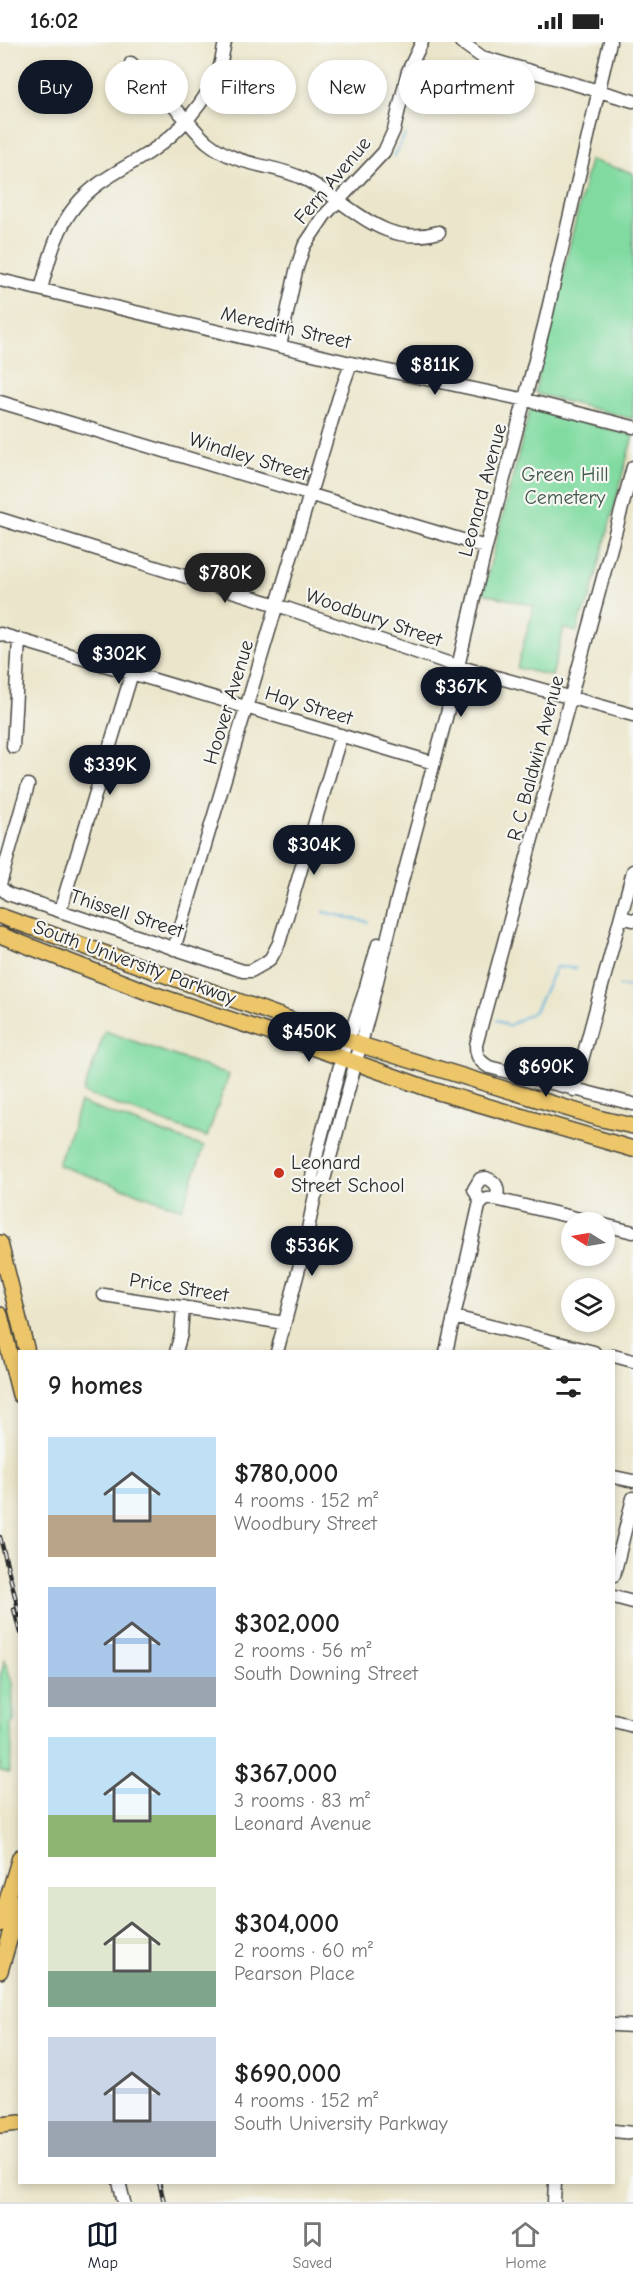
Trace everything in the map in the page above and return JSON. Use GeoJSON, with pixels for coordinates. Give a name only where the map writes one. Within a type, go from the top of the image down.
{"type":"FeatureCollection","features":[{"type":"Feature","properties":{"kind":"main road","name":"South University Parkway"},"geometry":{"type":"LineString","coordinates":[[0,916],[355,1043],[602,1119],[633,1126]]}},
{"type":"Feature","properties":{"kind":"main road","name":"South University Parkway"},"geometry":{"type":"LineString","coordinates":[[0,935],[150,993],[435,1091],[633,1149]]}},
{"type":"Feature","properties":{"kind":"main road"},"geometry":{"type":"LineString","coordinates":[[0,1243],[27,1350]]}},
{"type":"Feature","properties":{"kind":"main road"},"geometry":{"type":"LineString","coordinates":[[0,1315],[18,1387]]}},
{"type":"Feature","properties":{"kind":"main road"},"geometry":{"type":"LineString","coordinates":[[0,1924],[18,1864]]}},
{"type":"Feature","properties":{"kind":"main road"},"geometry":{"type":"LineString","coordinates":[[0,1971],[18,1910]]}},
{"type":"Feature","properties":{"kind":"main road"},"geometry":{"type":"LineString","coordinates":[[0,2125],[18,2123]]}},
{"type":"Feature","properties":{"kind":"street"},"geometry":{"type":"LineString","coordinates":[[41,289],[56,238],[75,207],[105,180],[152,151],[194,112],[218,69],[225,42]]}},
{"type":"Feature","properties":{"kind":"street","name":"Fern Avenue"},"geometry":{"type":"LineString","coordinates":[[280,346],[296,271],[304,246],[325,215],[384,152],[394,130],[408,70],[422,42]]}},
{"type":"Feature","properties":{"kind":"street"},"geometry":{"type":"LineString","coordinates":[[461,42],[482,57],[633,101]]}},
{"type":"Feature","properties":{"kind":"street","name":"Leonard Avenue"},"geometry":{"type":"LineString","coordinates":[[277,1350],[315,1195],[312,1177],[394,911],[434,763],[486,547],[526,400],[597,89],[610,42]]}},
{"type":"Feature","properties":{"kind":"street"},"geometry":{"type":"LineString","coordinates":[[180,114],[207,142],[232,158],[303,178],[340,200],[379,228],[402,236],[423,237],[439,232]]}},
{"type":"Feature","properties":{"kind":"street","name":"Meredith Street"},"geometry":{"type":"LineString","coordinates":[[0,280],[351,363],[526,400],[633,427]]}},
{"type":"Feature","properties":{"kind":"street","name":"Hoover Avenue"},"geometry":{"type":"LineString","coordinates":[[174,950],[351,363]]}},
{"type":"Feature","properties":{"kind":"street","name":"Windley Street"},"geometry":{"type":"LineString","coordinates":[[0,402],[486,547]]}},
{"type":"Feature","properties":{"kind":"street","name":"R C Baldwin Avenue"},"geometry":{"type":"LineString","coordinates":[[574,1090],[489,1067],[478,1058],[476,1045],[572,699],[633,467]]}},
{"type":"Feature","properties":{"kind":"street","name":"Woodbury Street"},"geometry":{"type":"LineString","coordinates":[[0,519],[277,604],[457,666],[633,716]]}},
{"type":"Feature","properties":{"kind":"street","name":"Hay Street"},"geometry":{"type":"LineString","coordinates":[[0,634],[434,763]]}},
{"type":"Feature","properties":{"kind":"street"},"geometry":{"type":"LineString","coordinates":[[13,747],[19,639]]}},
{"type":"Feature","properties":{"kind":"street"},"geometry":{"type":"LineString","coordinates":[[60,911],[132,673]]}},
{"type":"Feature","properties":{"kind":"street","name":"Thissell Street"},"geometry":{"type":"LineString","coordinates":[[28,785],[0,886],[8,894],[174,950],[243,971],[252,970],[265,963],[275,951],[341,735]]}},
{"type":"Feature","properties":{"kind":"street"},"geometry":{"type":"LineString","coordinates":[[633,871],[627,919],[574,1090],[633,1104]]}},
{"type":"Feature","properties":{"kind":"street"},"geometry":{"type":"LineString","coordinates":[[446,1350],[488,1200],[561,1215]]}},
{"type":"Feature","properties":{"kind":"street"},"geometry":{"type":"LineString","coordinates":[[615,1228],[633,1232]]}},
{"type":"Feature","properties":{"kind":"street","name":"Price Street"},"geometry":{"type":"LineString","coordinates":[[104,1295],[284,1323]]}},
{"type":"Feature","properties":{"kind":"street"},"geometry":{"type":"LineString","coordinates":[[177,1350],[181,1334],[183,1307]]}},
{"type":"Feature","properties":{"kind":"street"},"geometry":{"type":"LineString","coordinates":[[454,1317],[586,1350]]}},
{"type":"Feature","properties":{"kind":"street"},"geometry":{"type":"LineString","coordinates":[[615,1356],[633,1361]]}},
{"type":"Feature","properties":{"kind":"street"},"geometry":{"type":"LineString","coordinates":[[615,1476],[633,1481]]}},
{"type":"Feature","properties":{"kind":"street"},"geometry":{"type":"LineString","coordinates":[[615,1571],[633,1498]]}},
{"type":"Feature","properties":{"kind":"street"},"geometry":{"type":"LineString","coordinates":[[615,1597],[633,1602]]}},
{"type":"Feature","properties":{"kind":"street"},"geometry":{"type":"LineString","coordinates":[[615,1721],[633,1726]]}},
{"type":"Feature","properties":{"kind":"street"},"geometry":{"type":"LineString","coordinates":[[615,2025],[633,2025]]}},
{"type":"Feature","properties":{"kind":"street"},"geometry":{"type":"LineString","coordinates":[[615,2131],[633,2133]]}},
{"type":"Feature","properties":{"kind":"street"},"geometry":{"type":"LineString","coordinates":[[120,2184],[124,2202]]}},
{"type":"Feature","properties":{"kind":"street"},"geometry":{"type":"LineString","coordinates":[[554,2202],[555,2184]]}},
{"type":"Feature","properties":{"kind":"green space","name":"Green Hill Cemetery"},"geometry":{"type":"Polygon","coordinates":[[[590,160],[633,173],[633,419],[537,394],[535,391],[590,160]]]}},
{"type":"Feature","properties":{"kind":"green space","name":"Green Hill Cemetery"},"geometry":{"type":"Polygon","coordinates":[[[530,409],[633,435],[590,599],[580,618],[577,632],[564,628],[552,676],[517,668],[534,606],[483,593],[530,409]]]}},
{"type":"Feature","properties":{"kind":"green space"},"geometry":{"type":"Polygon","coordinates":[[[105,1031],[229,1075],[207,1137],[83,1093],[105,1031]]]}},
{"type":"Feature","properties":{"kind":"green space"},"geometry":{"type":"Polygon","coordinates":[[[80,1103],[204,1147],[182,1209],[58,1165],[80,1103]]]}},
{"type":"Feature","properties":{"kind":"green space"},"geometry":{"type":"Polygon","coordinates":[[[5,1660],[12,1683],[14,1721],[11,1725],[12,1751],[9,1773],[0,1771],[0,1677],[5,1660]]]}},
{"type":"Feature","properties":{"kind":"waterway"},"geometry":{"type":"LineString","coordinates":[[394,157],[405,135]]}},
{"type":"Feature","properties":{"kind":"waterway"},"geometry":{"type":"LineString","coordinates":[[324,912],[368,922]]}},
{"type":"Feature","properties":{"kind":"waterway"},"geometry":{"type":"LineString","coordinates":[[497,1020],[508,1026],[535,1011],[556,967],[576,968]]}},
{"type":"Feature","properties":{"kind":"waterway"},"geometry":{"type":"LineString","coordinates":[[619,986],[633,987]]}},
{"type":"Feature","properties":{"kind":"railway"},"geometry":{"type":"LineString","coordinates":[[0,1537],[18,1608]]}},
{"type":"Feature","properties":{"kind":"railway"},"geometry":{"type":"LineString","coordinates":[[14,1609],[18,1625]]}},
{"type":"Feature","properties":{"kind":"railway"},"geometry":{"type":"LineString","coordinates":[[160,2184],[164,2202]]}},
{"type":"Feature","properties":{"kind":"place","name":"Leonard Street School"},"geometry":{"type":"Point","coordinates":[279,1173]}}]}
